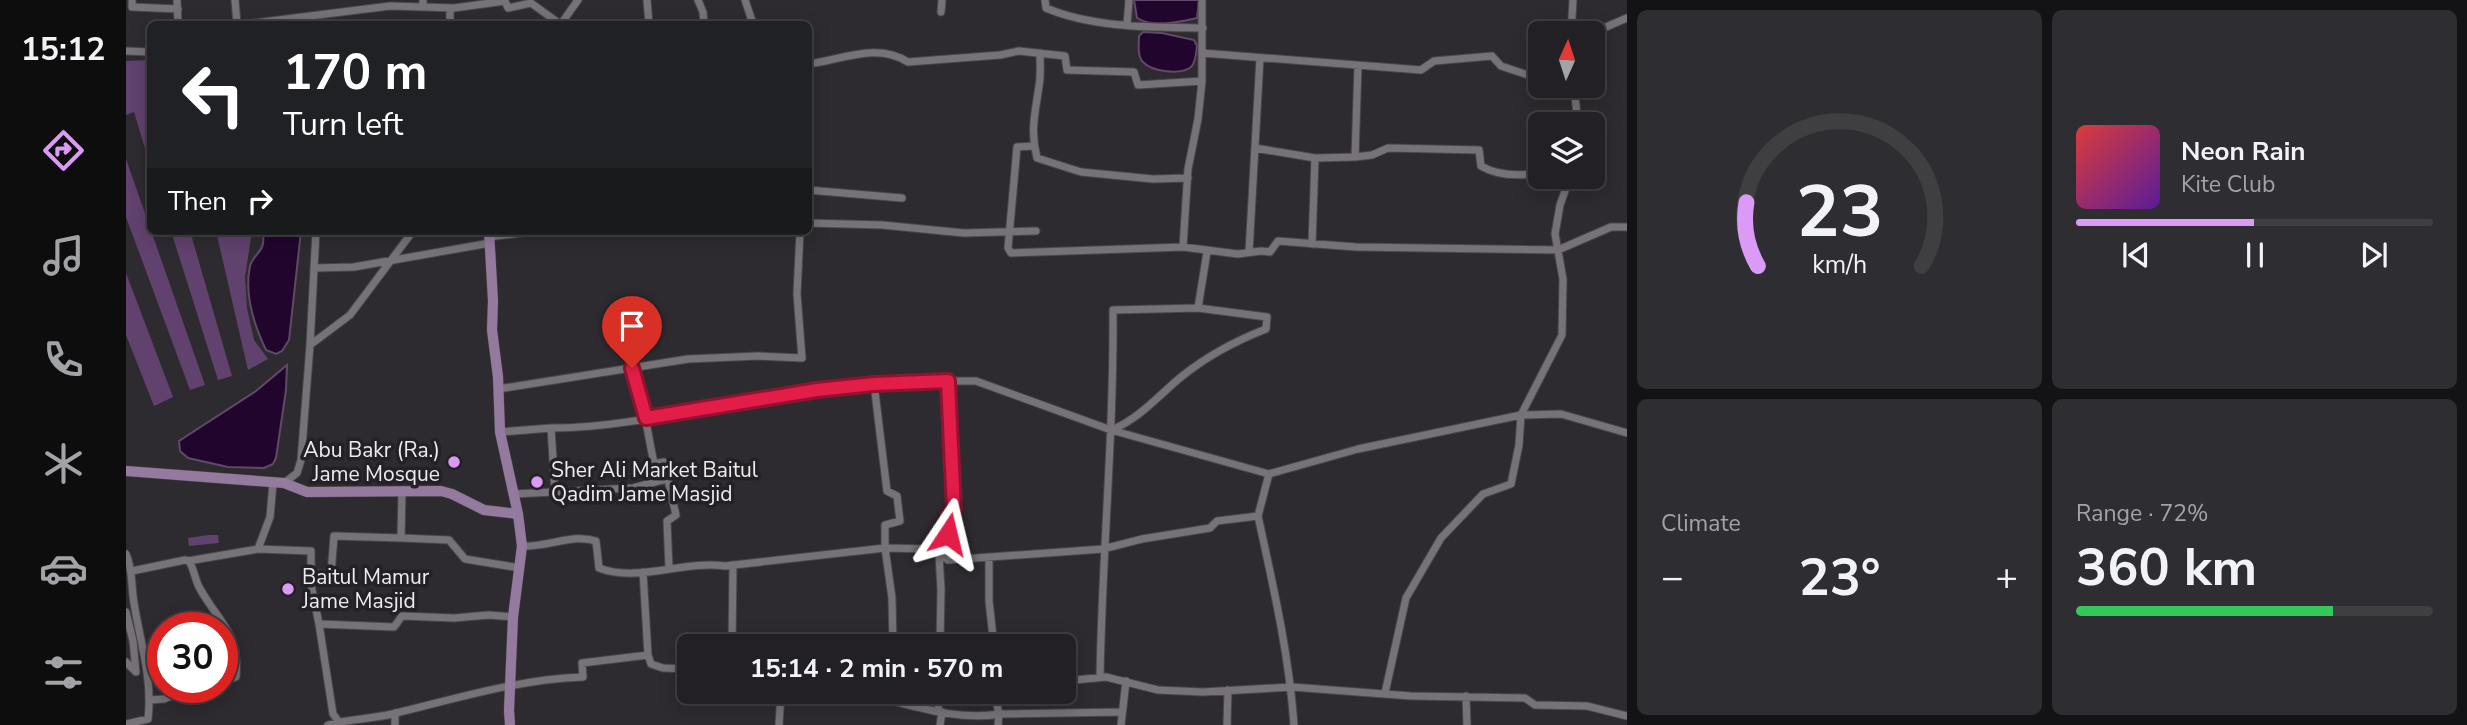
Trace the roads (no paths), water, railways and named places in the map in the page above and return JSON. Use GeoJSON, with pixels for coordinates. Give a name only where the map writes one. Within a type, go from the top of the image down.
{"type":"FeatureCollection","features":[{"type":"Feature","properties":{"kind":"street"},"geometry":{"type":"LineString","coordinates":[[132,0],[132,7],[178,9]]}},
{"type":"Feature","properties":{"kind":"street"},"geometry":{"type":"LineString","coordinates":[[177,0],[178,21]]}},
{"type":"Feature","properties":{"kind":"street"},"geometry":{"type":"LineString","coordinates":[[234,0],[237,21]]}},
{"type":"Feature","properties":{"kind":"street"},"geometry":{"type":"LineString","coordinates":[[563,21],[578,0]]}},
{"type":"Feature","properties":{"kind":"street"},"geometry":{"type":"LineString","coordinates":[[647,0],[649,21]]}},
{"type":"Feature","properties":{"kind":"street"},"geometry":{"type":"LineString","coordinates":[[698,0],[704,21]]}},
{"type":"Feature","properties":{"kind":"street"},"geometry":{"type":"LineString","coordinates":[[745,0],[753,21]]}},
{"type":"Feature","properties":{"kind":"street"},"geometry":{"type":"LineString","coordinates":[[941,12],[942,0]]}},
{"type":"Feature","properties":{"kind":"street"},"geometry":{"type":"LineString","coordinates":[[1045,0],[1046,8],[1083,18],[1127,25],[1203,28]]}},
{"type":"Feature","properties":{"kind":"street"},"geometry":{"type":"LineString","coordinates":[[1127,25],[1129,0]]}},
{"type":"Feature","properties":{"kind":"street"},"geometry":{"type":"LineString","coordinates":[[1183,247],[1188,178],[1202,81],[1202,0]]}},
{"type":"Feature","properties":{"kind":"street"},"geometry":{"type":"LineString","coordinates":[[1572,21],[1573,0]]}},
{"type":"Feature","properties":{"kind":"street"},"geometry":{"type":"LineString","coordinates":[[271,21],[397,6],[423,4],[450,8],[505,1],[508,8],[514,9],[531,4],[556,21]]}},
{"type":"Feature","properties":{"kind":"street"},"geometry":{"type":"LineString","coordinates":[[450,8],[450,21]]}},
{"type":"Feature","properties":{"kind":"street"},"geometry":{"type":"LineString","coordinates":[[1605,27],[1627,18]]}},
{"type":"Feature","properties":{"kind":"street"},"geometry":{"type":"LineString","coordinates":[[126,51],[147,52]]}},
{"type":"Feature","properties":{"kind":"street"},"geometry":{"type":"LineString","coordinates":[[812,63],[871,53],[896,54],[908,62],[1000,55],[1019,51],[1065,56],[1067,70],[1135,72],[1138,85],[1202,81]]}},
{"type":"Feature","properties":{"kind":"street"},"geometry":{"type":"LineString","coordinates":[[1040,53],[1039,85],[1033,124],[1037,158],[1081,172],[1188,178]]}},
{"type":"Feature","properties":{"kind":"street"},"geometry":{"type":"LineString","coordinates":[[1202,53],[1421,71],[1434,61],[1492,56],[1502,66],[1528,75]]}},
{"type":"Feature","properties":{"kind":"street"},"geometry":{"type":"LineString","coordinates":[[1249,252],[1260,58]]}},
{"type":"Feature","properties":{"kind":"street"},"geometry":{"type":"LineString","coordinates":[[1355,157],[1358,66]]}},
{"type":"Feature","properties":{"kind":"street"},"geometry":{"type":"LineString","coordinates":[[1034,146],[1017,147],[1008,248],[1011,253],[1183,247],[1238,254],[1270,252],[1278,241],[1356,247],[1558,250],[1611,227],[1627,226]]}},
{"type":"Feature","properties":{"kind":"street"},"geometry":{"type":"LineString","coordinates":[[1255,148],[1315,158],[1371,155],[1388,148],[1479,150],[1481,166],[1491,172],[1528,174]]}},
{"type":"Feature","properties":{"kind":"street"},"geometry":{"type":"LineString","coordinates":[[1312,244],[1315,158]]}},
{"type":"Feature","properties":{"kind":"street"},"geometry":{"type":"LineString","coordinates":[[1385,693],[1406,598],[1441,538],[1483,494],[1511,484],[1519,445],[1521,415],[1562,335],[1563,279],[1555,234],[1566,189]]}},
{"type":"Feature","properties":{"kind":"street"},"geometry":{"type":"LineString","coordinates":[[812,190],[902,198]]}},
{"type":"Feature","properties":{"kind":"street"},"geometry":{"type":"LineString","coordinates":[[812,223],[882,225],[964,233],[1036,231]]}},
{"type":"Feature","properties":{"kind":"street"},"geometry":{"type":"LineString","coordinates":[[258,549],[270,517],[278,483],[297,473],[301,460],[316,235]]}},
{"type":"Feature","properties":{"kind":"street"},"geometry":{"type":"LineString","coordinates":[[310,345],[350,315],[410,235]]}},
{"type":"Feature","properties":{"kind":"street"},"geometry":{"type":"LineString","coordinates":[[499,389],[688,359],[758,356],[802,358],[797,294],[800,235]]}},
{"type":"Feature","properties":{"kind":"street"},"geometry":{"type":"LineString","coordinates":[[315,268],[354,267],[490,237],[492,330],[499,389],[500,432],[518,514],[522,546],[513,617],[510,725]]}},
{"type":"Feature","properties":{"kind":"street"},"geometry":{"type":"LineString","coordinates":[[1198,309],[1207,251]]}},
{"type":"Feature","properties":{"kind":"street"},"geometry":{"type":"LineString","coordinates":[[1100,677],[1103,549],[1111,430],[1113,310],[1198,309],[1267,317],[1266,329],[1209,356],[1182,376],[1132,421],[1111,430]]}},
{"type":"Feature","properties":{"kind":"street"},"geometry":{"type":"LineString","coordinates":[[632,368],[646,418],[654,464],[664,462],[676,515],[667,521],[668,568]]}},
{"type":"Feature","properties":{"kind":"street"},"geometry":{"type":"LineString","coordinates":[[948,381],[954,510],[948,517],[948,560]]}},
{"type":"Feature","properties":{"kind":"street"},"geometry":{"type":"LineString","coordinates":[[500,432],[598,427],[768,396],[874,384],[976,381],[1111,430],[1269,474],[1358,449],[1521,415],[1561,414],[1627,433]]}},
{"type":"Feature","properties":{"kind":"street"},"geometry":{"type":"LineString","coordinates":[[874,384],[887,491],[897,496],[900,521],[885,525],[893,634]]}},
{"type":"Feature","properties":{"kind":"street"},"geometry":{"type":"LineString","coordinates":[[551,428],[555,491]]}},
{"type":"Feature","properties":{"kind":"street"},"geometry":{"type":"LineString","coordinates":[[126,471],[278,483],[307,492],[441,491],[484,510],[518,514]]}},
{"type":"Feature","properties":{"kind":"street"},"geometry":{"type":"LineString","coordinates":[[1269,474],[1258,516],[1284,637],[1292,687],[1294,725]]}},
{"type":"Feature","properties":{"kind":"street"},"geometry":{"type":"LineString","coordinates":[[514,494],[633,488],[666,479]]}},
{"type":"Feature","properties":{"kind":"street"},"geometry":{"type":"LineString","coordinates":[[401,538],[402,491]]}},
{"type":"Feature","properties":{"kind":"street"},"geometry":{"type":"LineString","coordinates":[[522,546],[533,547],[587,538],[596,541],[599,568],[609,572],[643,572],[706,563],[733,565],[885,548],[930,550],[948,560],[1103,549],[1142,539],[1210,528],[1217,521],[1258,516]]}},
{"type":"Feature","properties":{"kind":"street"},"geometry":{"type":"LineString","coordinates":[[311,573],[331,574],[334,536],[449,540],[465,559],[520,568]]}},
{"type":"Feature","properties":{"kind":"street"},"geometry":{"type":"LineString","coordinates":[[132,571],[258,549],[311,551],[311,573],[333,714],[339,722]]}},
{"type":"Feature","properties":{"kind":"street"},"geometry":{"type":"LineString","coordinates":[[126,554],[132,571],[131,588],[147,681]]}},
{"type":"Feature","properties":{"kind":"street"},"geometry":{"type":"LineString","coordinates":[[939,555],[940,634]]}},
{"type":"Feature","properties":{"kind":"street"},"geometry":{"type":"LineString","coordinates":[[989,557],[993,634]]}},
{"type":"Feature","properties":{"kind":"street"},"geometry":{"type":"LineString","coordinates":[[188,561],[197,584],[216,612]]}},
{"type":"Feature","properties":{"kind":"street"},"geometry":{"type":"LineString","coordinates":[[732,634],[733,565]]}},
{"type":"Feature","properties":{"kind":"street"},"geometry":{"type":"LineString","coordinates":[[643,572],[648,655],[651,664],[677,669]]}},
{"type":"Feature","properties":{"kind":"street"},"geometry":{"type":"LineString","coordinates":[[126,612],[133,641],[136,672]]}},
{"type":"Feature","properties":{"kind":"street"},"geometry":{"type":"LineString","coordinates":[[319,624],[394,627],[402,616],[513,617]]}},
{"type":"Feature","properties":{"kind":"street"},"geometry":{"type":"LineString","coordinates":[[328,725],[395,713],[511,686],[562,677],[583,677],[582,663],[648,655]]}},
{"type":"Feature","properties":{"kind":"street"},"geometry":{"type":"LineString","coordinates":[[126,662],[136,672]]}},
{"type":"Feature","properties":{"kind":"street"},"geometry":{"type":"LineString","coordinates":[[126,675],[145,668]]}},
{"type":"Feature","properties":{"kind":"street"},"geometry":{"type":"LineString","coordinates":[[1076,680],[1100,677],[1158,690],[1228,691],[1292,687],[1411,696],[1525,698],[1535,705],[1587,706],[1627,716]]}},
{"type":"Feature","properties":{"kind":"street"},"geometry":{"type":"LineString","coordinates":[[1121,725],[1126,681]]}},
{"type":"Feature","properties":{"kind":"street"},"geometry":{"type":"LineString","coordinates":[[1227,725],[1228,691]]}},
{"type":"Feature","properties":{"kind":"street"},"geometry":{"type":"LineString","coordinates":[[1466,696],[1467,725]]}},
{"type":"Feature","properties":{"kind":"street"},"geometry":{"type":"LineString","coordinates":[[126,724],[148,719],[150,703]]}},
{"type":"Feature","properties":{"kind":"street"},"geometry":{"type":"LineString","coordinates":[[779,725],[780,704]]}},
{"type":"Feature","properties":{"kind":"street"},"geometry":{"type":"LineString","coordinates":[[907,704],[985,716],[1122,712]]}},
{"type":"Feature","properties":{"kind":"street"},"geometry":{"type":"LineString","coordinates":[[940,704],[940,725]]}},
{"type":"Feature","properties":{"kind":"street"},"geometry":{"type":"LineString","coordinates":[[997,704],[998,725]]}},
{"type":"Feature","properties":{"kind":"street"},"geometry":{"type":"LineString","coordinates":[[395,713],[395,725]]}},
{"type":"Feature","properties":{"kind":"place","name":"Abu Bakr (Ra.) Jame Mosque"},"geometry":{"type":"Point","coordinates":[454,462]}},
{"type":"Feature","properties":{"kind":"place","name":"Sher Ali Market Baitul Qadim Jame Masjid"},"geometry":{"type":"Point","coordinates":[537,482]}},
{"type":"Feature","properties":{"kind":"place","name":"Baitul Mamur Jame Masjid"},"geometry":{"type":"Point","coordinates":[288,589]}}]}
